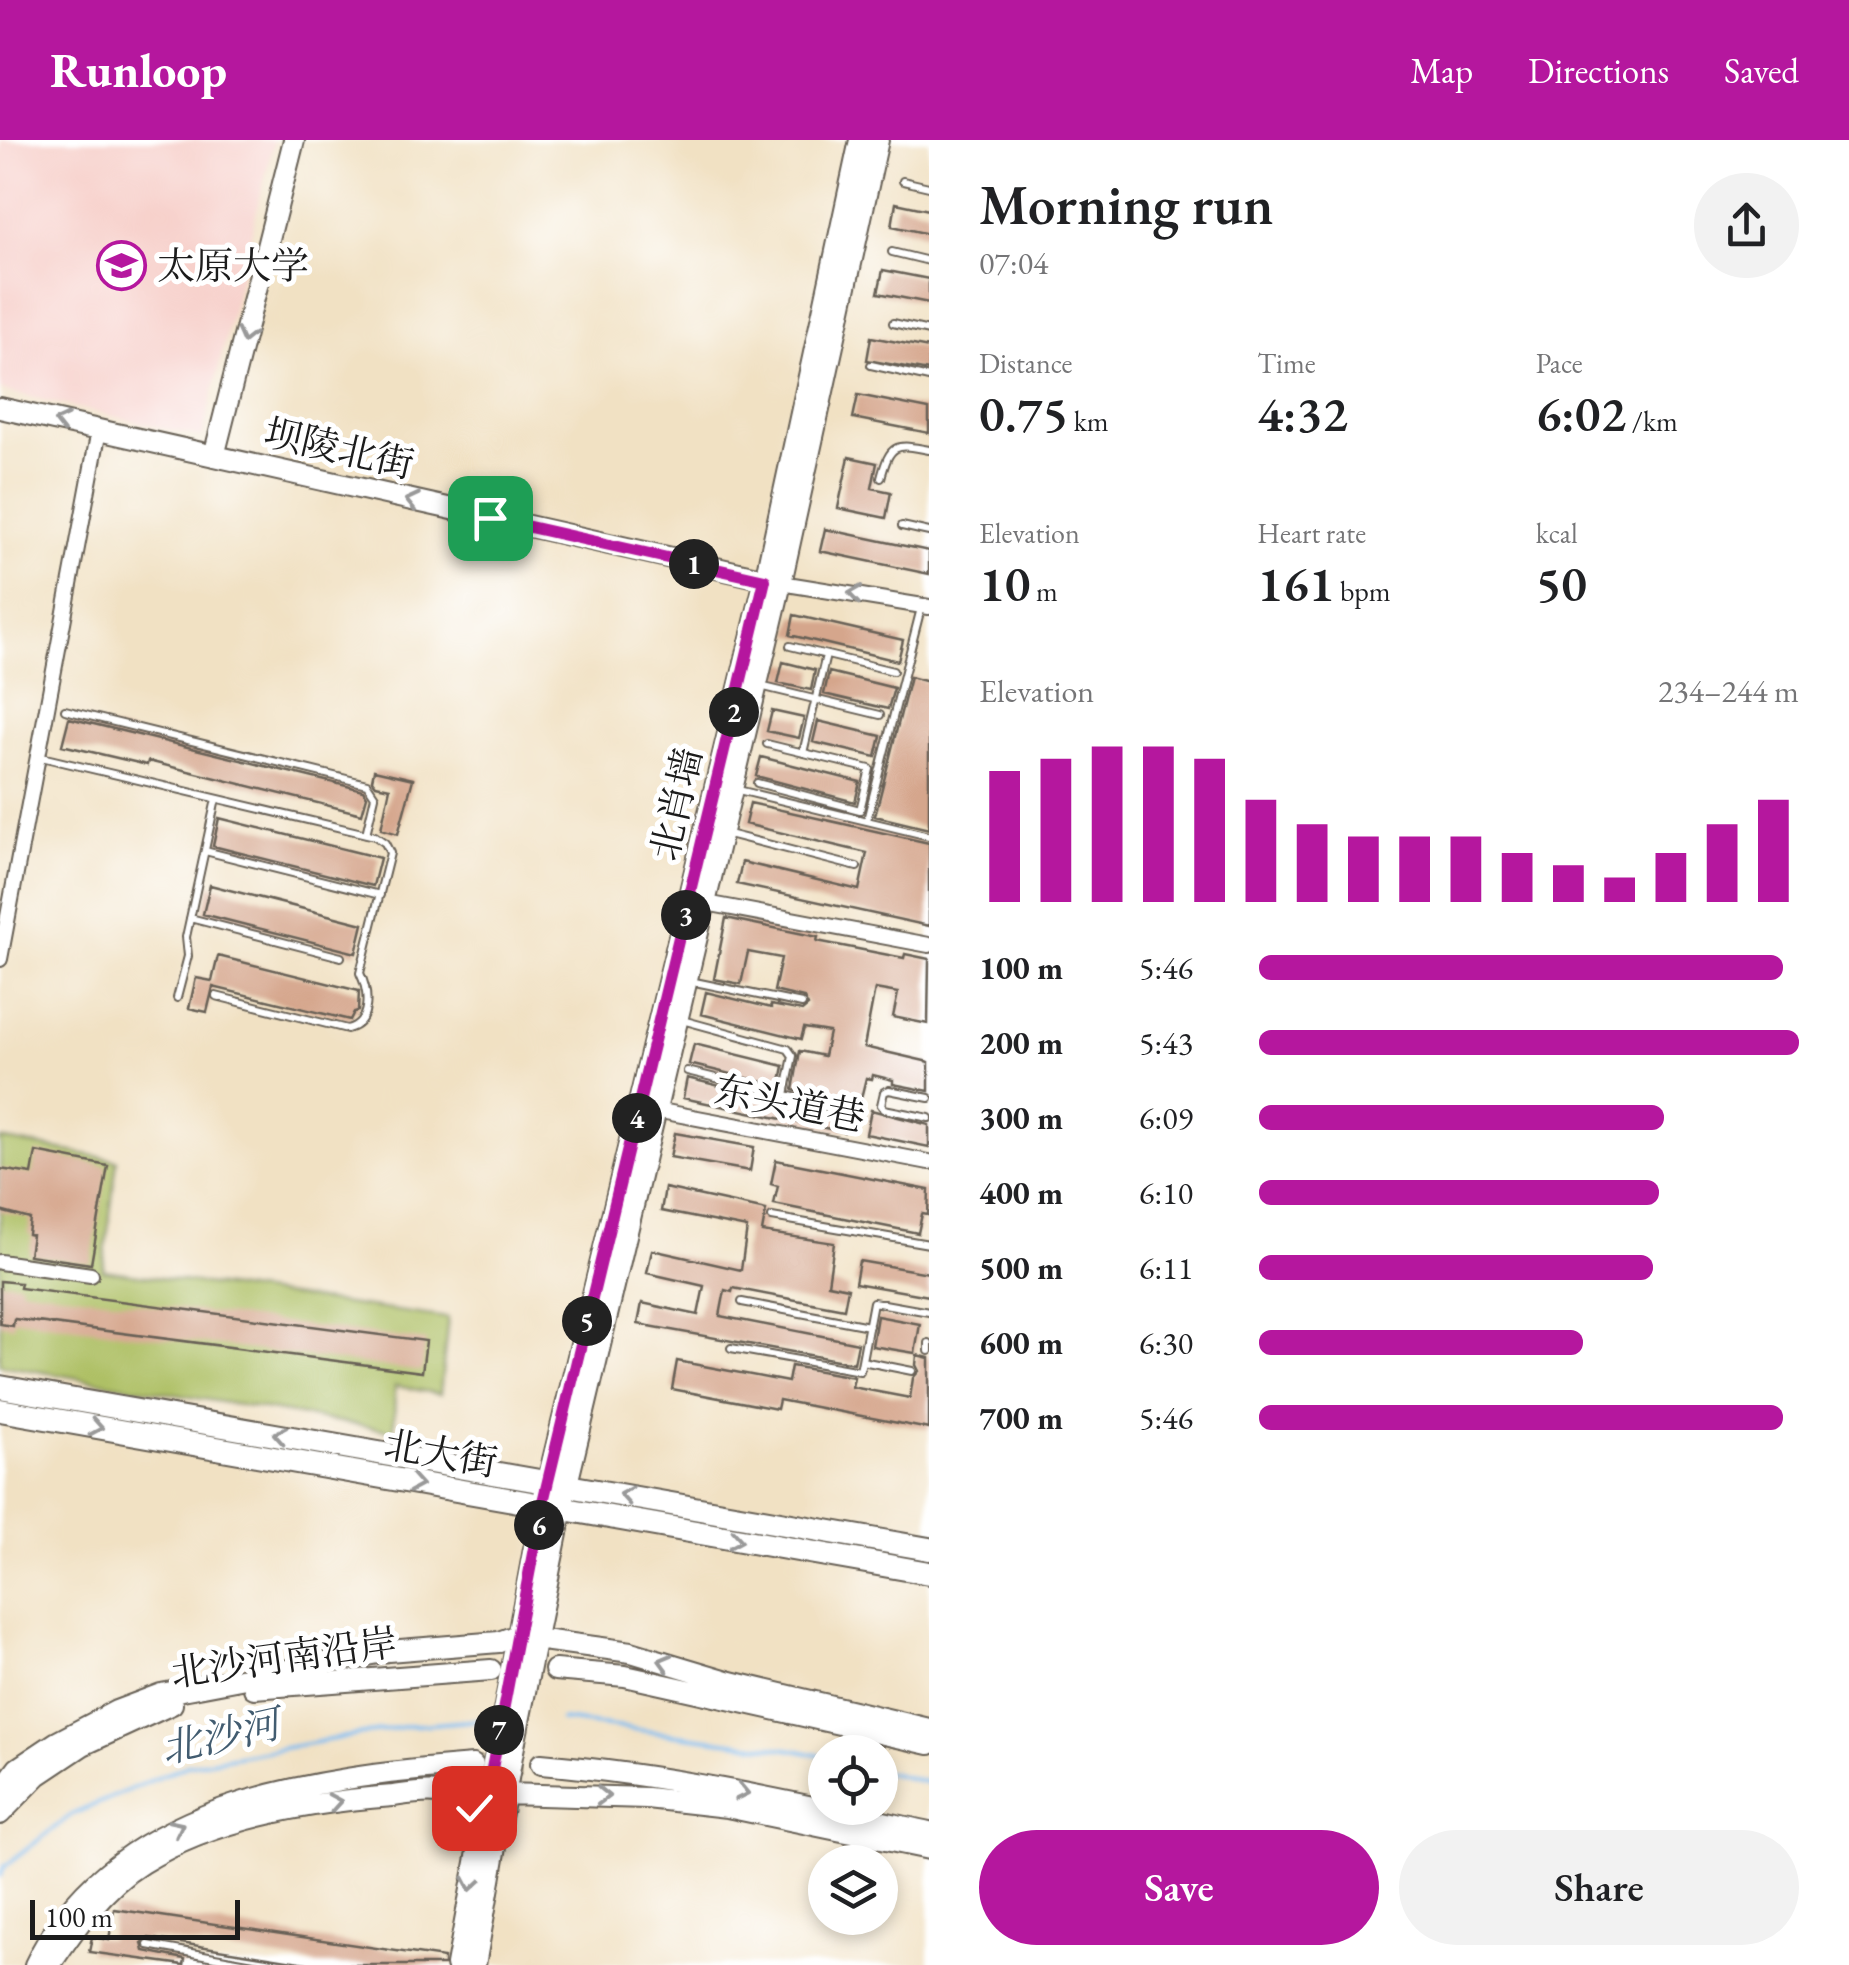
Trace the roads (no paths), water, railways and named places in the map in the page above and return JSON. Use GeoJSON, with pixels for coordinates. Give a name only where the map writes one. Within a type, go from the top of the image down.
{"type":"FeatureCollection","features":[{"type":"Feature","properties":{"kind":"main road"},"geometry":{"type":"LineString","coordinates":[[0,1388],[929,1549]]}},
{"type":"Feature","properties":{"kind":"main road","name":"北大街"},"geometry":{"type":"LineString","coordinates":[[0,1410],[929,1573]]}},
{"type":"Feature","properties":{"kind":"street"},"geometry":{"type":"LineString","coordinates":[[214,456],[294,140]]}},
{"type":"Feature","properties":{"kind":"street","name":"北肖墙"},"geometry":{"type":"LineString","coordinates":[[503,1755],[509,1678],[526,1637],[558,1482],[773,581],[860,140]]}},
{"type":"Feature","properties":{"kind":"street"},"geometry":{"type":"LineString","coordinates":[[647,1108],[677,1018],[707,899],[757,686],[773,581],[878,140]]}},
{"type":"Feature","properties":{"kind":"street","name":"坝陵北街"},"geometry":{"type":"LineString","coordinates":[[0,408],[773,581]]}},
{"type":"Feature","properties":{"kind":"street"},"geometry":{"type":"LineString","coordinates":[[0,959],[99,430]]}},
{"type":"Feature","properties":{"kind":"street"},"geometry":{"type":"LineString","coordinates":[[773,581],[925,606]]}},
{"type":"Feature","properties":{"kind":"street"},"geometry":{"type":"LineString","coordinates":[[707,899],[929,937]]}},
{"type":"Feature","properties":{"kind":"street"},"geometry":{"type":"LineString","coordinates":[[707,899],[929,945]]}},
{"type":"Feature","properties":{"kind":"street","name":"东头道巷"},"geometry":{"type":"LineString","coordinates":[[647,1108],[929,1162]]}},
{"type":"Feature","properties":{"kind":"street"},"geometry":{"type":"LineString","coordinates":[[0,1262],[91,1275]]}},
{"type":"Feature","properties":{"kind":"street"},"geometry":{"type":"LineString","coordinates":[[3,1780],[56,1742],[116,1711],[160,1694],[388,1651],[526,1637],[631,1652],[731,1682],[929,1729]]}},
{"type":"Feature","properties":{"kind":"street"},"geometry":{"type":"LineString","coordinates":[[555,1670],[625,1676],[929,1744]]}},
{"type":"Feature","properties":{"kind":"street","name":"北沙河南沿岸"},"geometry":{"type":"LineString","coordinates":[[0,1814],[38,1775],[83,1745],[163,1706],[244,1689],[509,1678]]}},
{"type":"Feature","properties":{"kind":"street"},"geometry":{"type":"LineString","coordinates":[[475,1965],[505,1794],[503,1755]]}},
{"type":"Feature","properties":{"kind":"street"},"geometry":{"type":"LineString","coordinates":[[457,1965],[482,1821],[503,1755]]}},
{"type":"Feature","properties":{"kind":"street"},"geometry":{"type":"LineString","coordinates":[[541,1764],[614,1770],[725,1788],[929,1832]]}},
{"type":"Feature","properties":{"kind":"street"},"geometry":{"type":"LineString","coordinates":[[35,1965],[60,1922],[84,1892],[149,1841],[188,1822],[282,1794],[386,1772],[474,1765]]}},
{"type":"Feature","properties":{"kind":"street"},"geometry":{"type":"LineString","coordinates":[[50,1965],[102,1897],[141,1864],[262,1814],[358,1798],[435,1792],[466,1802],[482,1821]]}},
{"type":"Feature","properties":{"kind":"street"},"geometry":{"type":"LineString","coordinates":[[505,1794],[647,1798],[726,1807],[929,1849]]}},
{"type":"Feature","properties":{"kind":"lane"},"geometry":{"type":"LineString","coordinates":[[904,181],[929,187]]}},
{"type":"Feature","properties":{"kind":"lane"},"geometry":{"type":"LineString","coordinates":[[892,252],[929,261]]}},
{"type":"Feature","properties":{"kind":"lane"},"geometry":{"type":"LineString","coordinates":[[893,323],[929,331]]}},
{"type":"Feature","properties":{"kind":"lane"},"geometry":{"type":"LineString","coordinates":[[871,365],[929,378]]}},
{"type":"Feature","properties":{"kind":"lane"},"geometry":{"type":"LineString","coordinates":[[881,478],[886,456],[893,448],[905,445],[929,450]]}},
{"type":"Feature","properties":{"kind":"lane"},"geometry":{"type":"LineString","coordinates":[[902,526],[929,532]]}},
{"type":"Feature","properties":{"kind":"lane"},"geometry":{"type":"LineString","coordinates":[[866,820],[925,606]]}},
{"type":"Feature","properties":{"kind":"lane"},"geometry":{"type":"LineString","coordinates":[[790,646],[893,671]]}},
{"type":"Feature","properties":{"kind":"lane"},"geometry":{"type":"LineString","coordinates":[[803,753],[826,655]]}},
{"type":"Feature","properties":{"kind":"lane"},"geometry":{"type":"LineString","coordinates":[[757,686],[880,715]]}},
{"type":"Feature","properties":{"kind":"lane"},"geometry":{"type":"LineString","coordinates":[[65,710],[367,784],[376,796],[366,834]]}},
{"type":"Feature","properties":{"kind":"lane"},"geometry":{"type":"LineString","coordinates":[[757,783],[860,810],[870,770],[766,744]]}},
{"type":"Feature","properties":{"kind":"lane"},"geometry":{"type":"LineString","coordinates":[[36,756],[366,834],[386,843],[390,853],[360,974],[368,991],[363,1018],[356,1027],[347,1029],[216,996]]}},
{"type":"Feature","properties":{"kind":"lane"},"geometry":{"type":"LineString","coordinates":[[733,789],[929,836]]}},
{"type":"Feature","properties":{"kind":"lane"},"geometry":{"type":"LineString","coordinates":[[178,998],[188,956],[186,937],[216,798]]}},
{"type":"Feature","properties":{"kind":"lane"},"geometry":{"type":"LineString","coordinates":[[722,832],[857,867]]}},
{"type":"Feature","properties":{"kind":"lane"},"geometry":{"type":"LineString","coordinates":[[205,850],[380,895]]}},
{"type":"Feature","properties":{"kind":"lane"},"geometry":{"type":"LineString","coordinates":[[190,918],[341,957]]}},
{"type":"Feature","properties":{"kind":"lane"},"geometry":{"type":"LineString","coordinates":[[686,980],[802,1004]]}},
{"type":"Feature","properties":{"kind":"lane"},"geometry":{"type":"LineString","coordinates":[[677,1018],[788,1048],[793,1062],[785,1095]]}},
{"type":"Feature","properties":{"kind":"lane"},"geometry":{"type":"LineString","coordinates":[[687,1071],[860,1113]]}},
{"type":"Feature","properties":{"kind":"lane"},"geometry":{"type":"LineString","coordinates":[[929,1098],[890,1090],[884,1092],[881,1105],[884,1109],[929,1118]]}},
{"type":"Feature","properties":{"kind":"lane"},"geometry":{"type":"LineString","coordinates":[[772,1217],[929,1244]]}},
{"type":"Feature","properties":{"kind":"lane"},"geometry":{"type":"LineString","coordinates":[[742,1302],[869,1326]]}},
{"type":"Feature","properties":{"kind":"lane"},"geometry":{"type":"LineString","coordinates":[[731,1348],[860,1370],[873,1302],[929,1312]]}},
{"type":"Feature","properties":{"kind":"lane"},"geometry":{"type":"LineString","coordinates":[[929,1343],[929,1351]]}},
{"type":"Feature","properties":{"kind":"lane"},"geometry":{"type":"LineString","coordinates":[[862,1361],[912,1370]]}},
{"type":"Feature","properties":{"kind":"lane"},"geometry":{"type":"LineString","coordinates":[[148,1945],[259,1965]]}},
{"type":"Feature","properties":{"kind":"waterway","name":"北沙河"},"geometry":{"type":"LineString","coordinates":[[0,1876],[4,1867],[71,1815],[187,1765],[408,1726],[481,1720]]}},
{"type":"Feature","properties":{"kind":"waterway","name":"北沙河"},"geometry":{"type":"LineString","coordinates":[[561,1720],[808,1753]]}},
{"type":"Feature","properties":{"kind":"waterway","name":"北沙河"},"geometry":{"type":"LineString","coordinates":[[898,1775],[929,1783]]}},
{"type":"Feature","properties":{"kind":"tunnel"},"geometry":{"type":"LineString","coordinates":[[473,1765],[541,1764]]}},
{"type":"Feature","properties":{"kind":"place","name":"太原大学"},"geometry":{"type":"Point","coordinates":[122,265]}}]}
